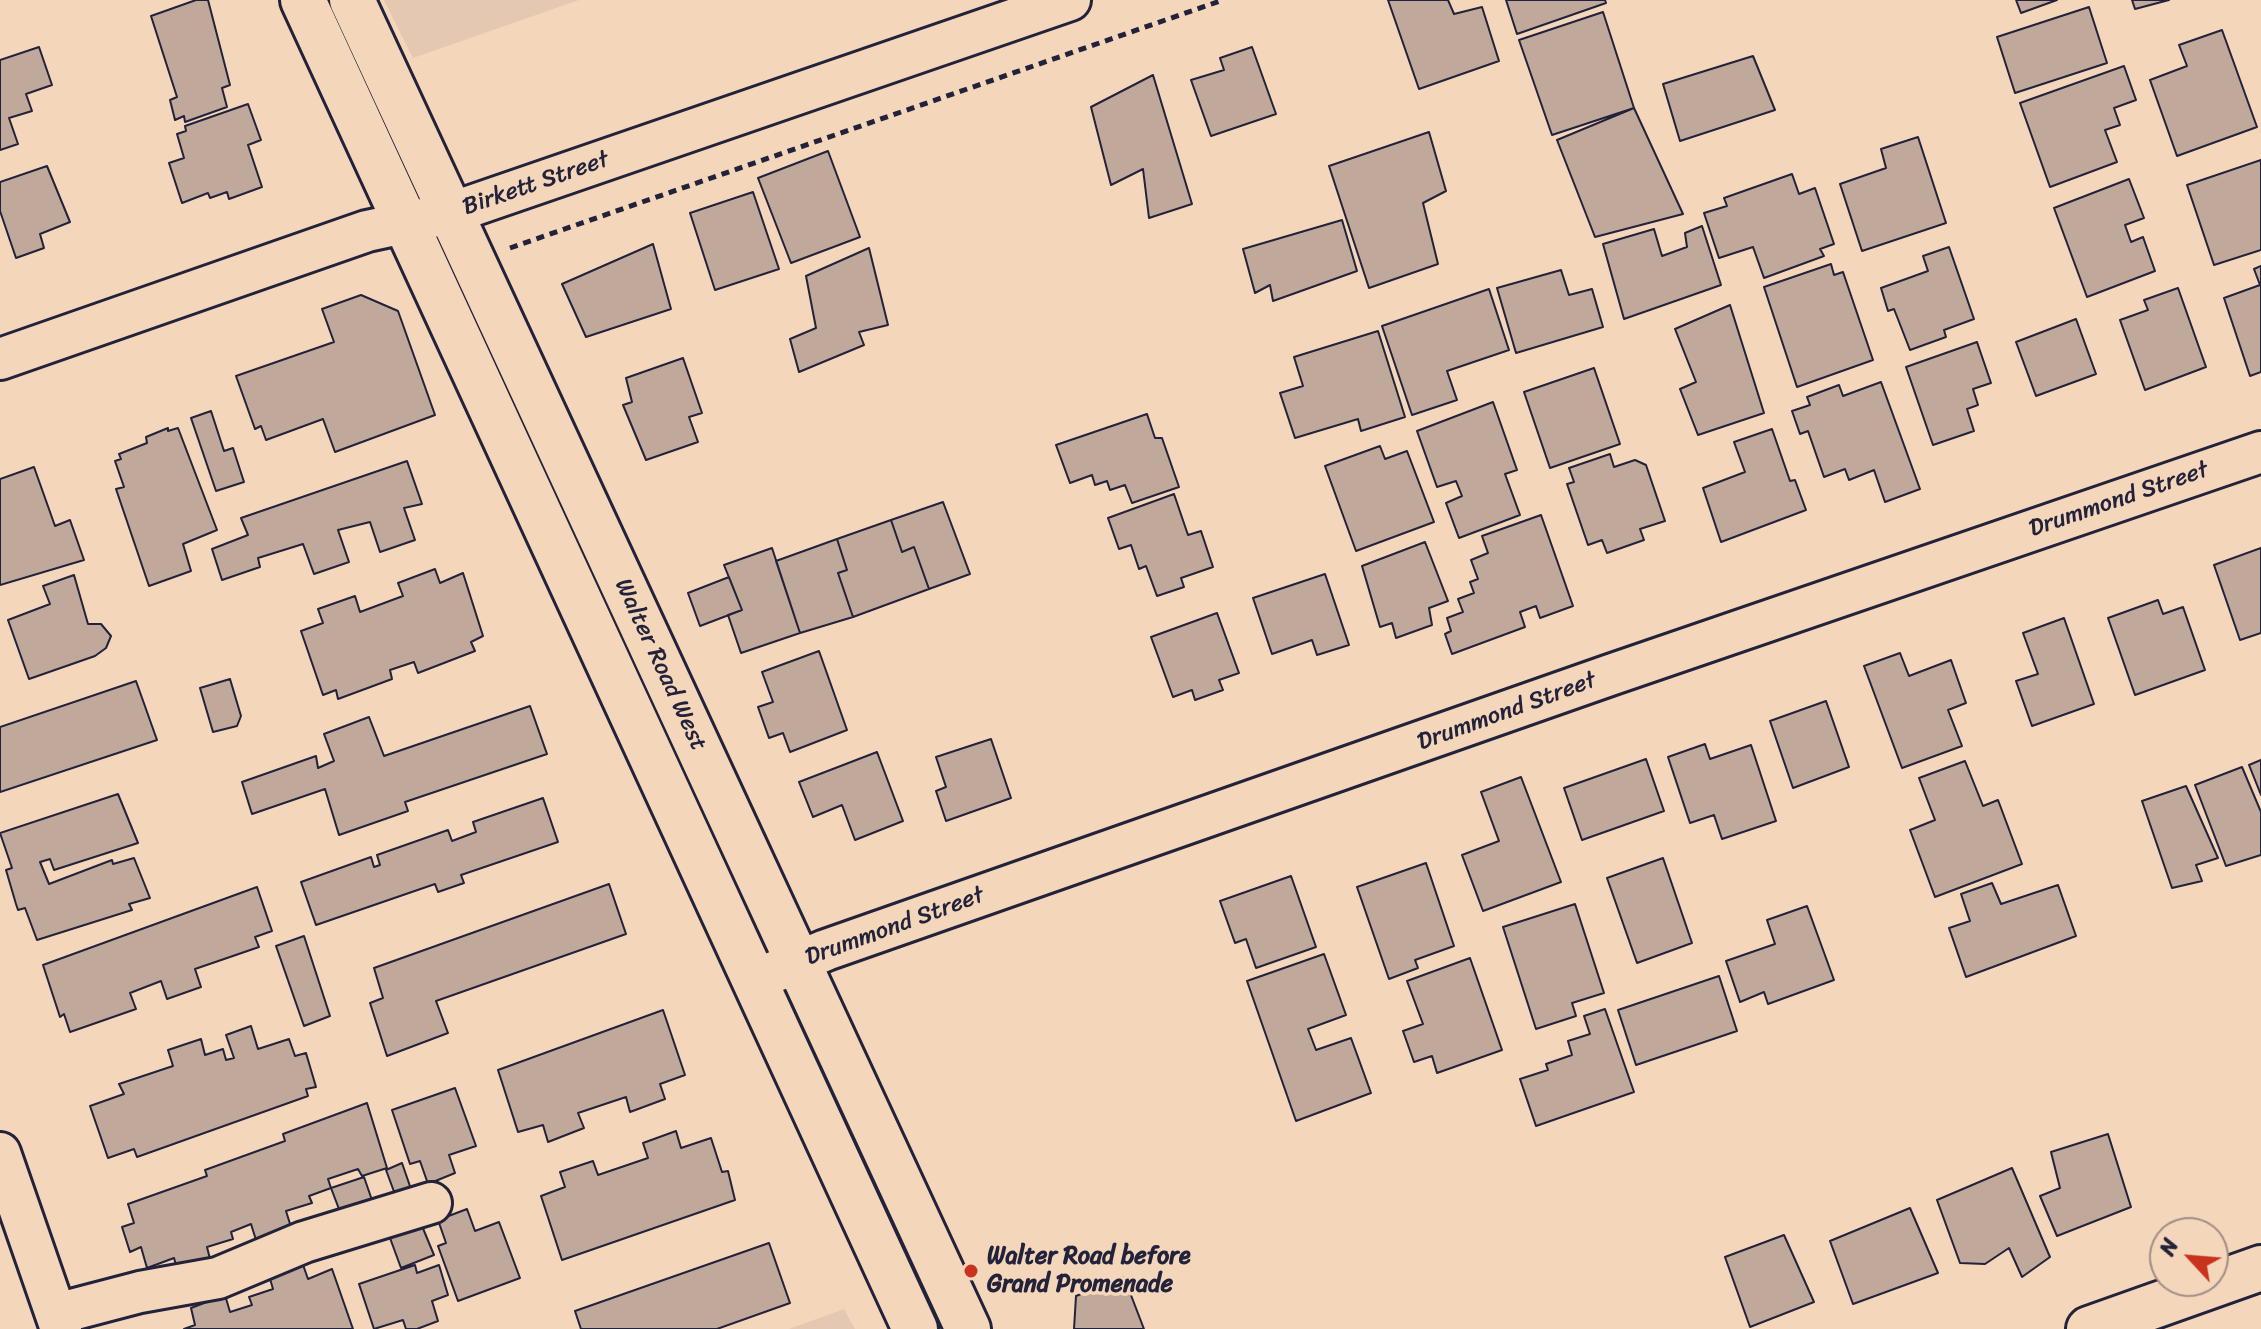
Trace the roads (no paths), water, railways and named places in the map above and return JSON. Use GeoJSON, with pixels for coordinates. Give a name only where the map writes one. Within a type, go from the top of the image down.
{"type":"FeatureCollection","features":[{"type":"Feature","properties":{"kind":"main road","name":"Walter Road West"},"geometry":{"type":"LineString","coordinates":[[303,0],[915,1329]]}},
{"type":"Feature","properties":{"kind":"main road","name":"Walter Road West"},"geometry":{"type":"LineString","coordinates":[[352,0],[968,1329]]}},
{"type":"Feature","properties":{"kind":"main road"},"geometry":{"type":"LineString","coordinates":[[2089,1329],[2261,1268]]}},
{"type":"Feature","properties":{"kind":"street","name":"Birkett Street"},"geometry":{"type":"LineString","coordinates":[[0,359],[406,220],[451,213],[1070,0]]}},
{"type":"Feature","properties":{"kind":"street","name":"Drummond Street"},"geometry":{"type":"LineString","coordinates":[[755,980],[796,962],[1610,675],[2261,452]]}},
{"type":"Feature","properties":{"kind":"street"},"geometry":{"type":"LineString","coordinates":[[0,1153],[8,1200],[58,1322],[140,1292],[218,1278],[304,1242],[431,1203]]}},
{"type":"Feature","properties":{"kind":"place","name":"Walter Road before Grand Promenade"},"geometry":{"type":"Point","coordinates":[971,1271]}}]}
